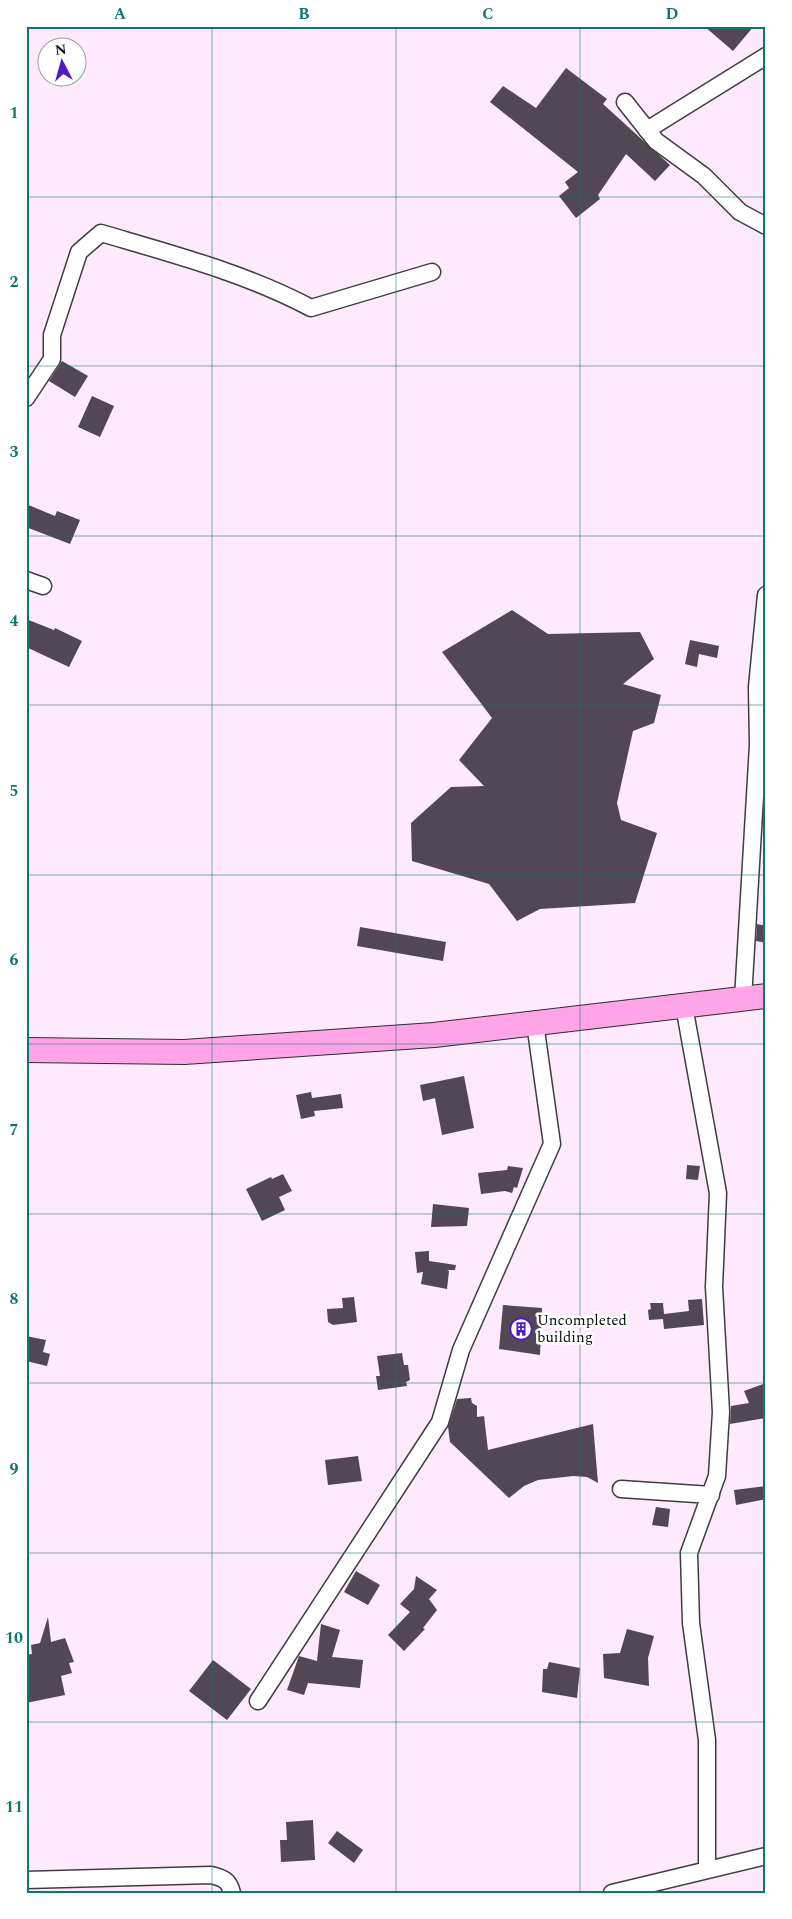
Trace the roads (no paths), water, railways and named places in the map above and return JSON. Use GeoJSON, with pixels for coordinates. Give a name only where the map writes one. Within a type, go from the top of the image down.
{"type":"FeatureCollection","features":[{"type":"Feature","properties":{"kind":"main road"},"geometry":{"type":"LineString","coordinates":[[26,1050],[184,1052],[434,1035],[754,997]]}},
{"type":"Feature","properties":{"kind":"street"},"geometry":{"type":"LineString","coordinates":[[647,130],[766,56]]}},
{"type":"Feature","properties":{"kind":"street"},"geometry":{"type":"LineString","coordinates":[[625,102],[656,140],[704,176],[740,212],[766,226]]}},
{"type":"Feature","properties":{"kind":"street"},"geometry":{"type":"LineString","coordinates":[[26,398],[52,359],[52,335],[79,252],[101,232],[226,271],[286,295],[311,308],[432,272]]}},
{"type":"Feature","properties":{"kind":"street"},"geometry":{"type":"LineString","coordinates":[[26,580],[43,586]]}},
{"type":"Feature","properties":{"kind":"street"},"geometry":{"type":"LineString","coordinates":[[754,997],[757,687],[766,595]]}},
{"type":"Feature","properties":{"kind":"street"},"geometry":{"type":"LineString","coordinates":[[684,1006],[718,1193],[714,1287],[721,1412],[717,1476],[689,1553],[691,1623],[707,1740],[707,1869]]}},
{"type":"Feature","properties":{"kind":"street"},"geometry":{"type":"LineString","coordinates":[[258,1701],[440,1422],[461,1350],[552,1144],[535,1023]]}},
{"type":"Feature","properties":{"kind":"street"},"geometry":{"type":"LineString","coordinates":[[621,1489],[711,1495]]}},
{"type":"Feature","properties":{"kind":"street"},"geometry":{"type":"LineString","coordinates":[[612,1893],[766,1856]]}},
{"type":"Feature","properties":{"kind":"street"},"geometry":{"type":"LineString","coordinates":[[26,1880],[211,1875],[224,1878],[230,1886],[232,1893]]}},
{"type":"Feature","properties":{"kind":"place","name":"Uncompleted building"},"geometry":{"type":"Point","coordinates":[521,1329]}}]}
